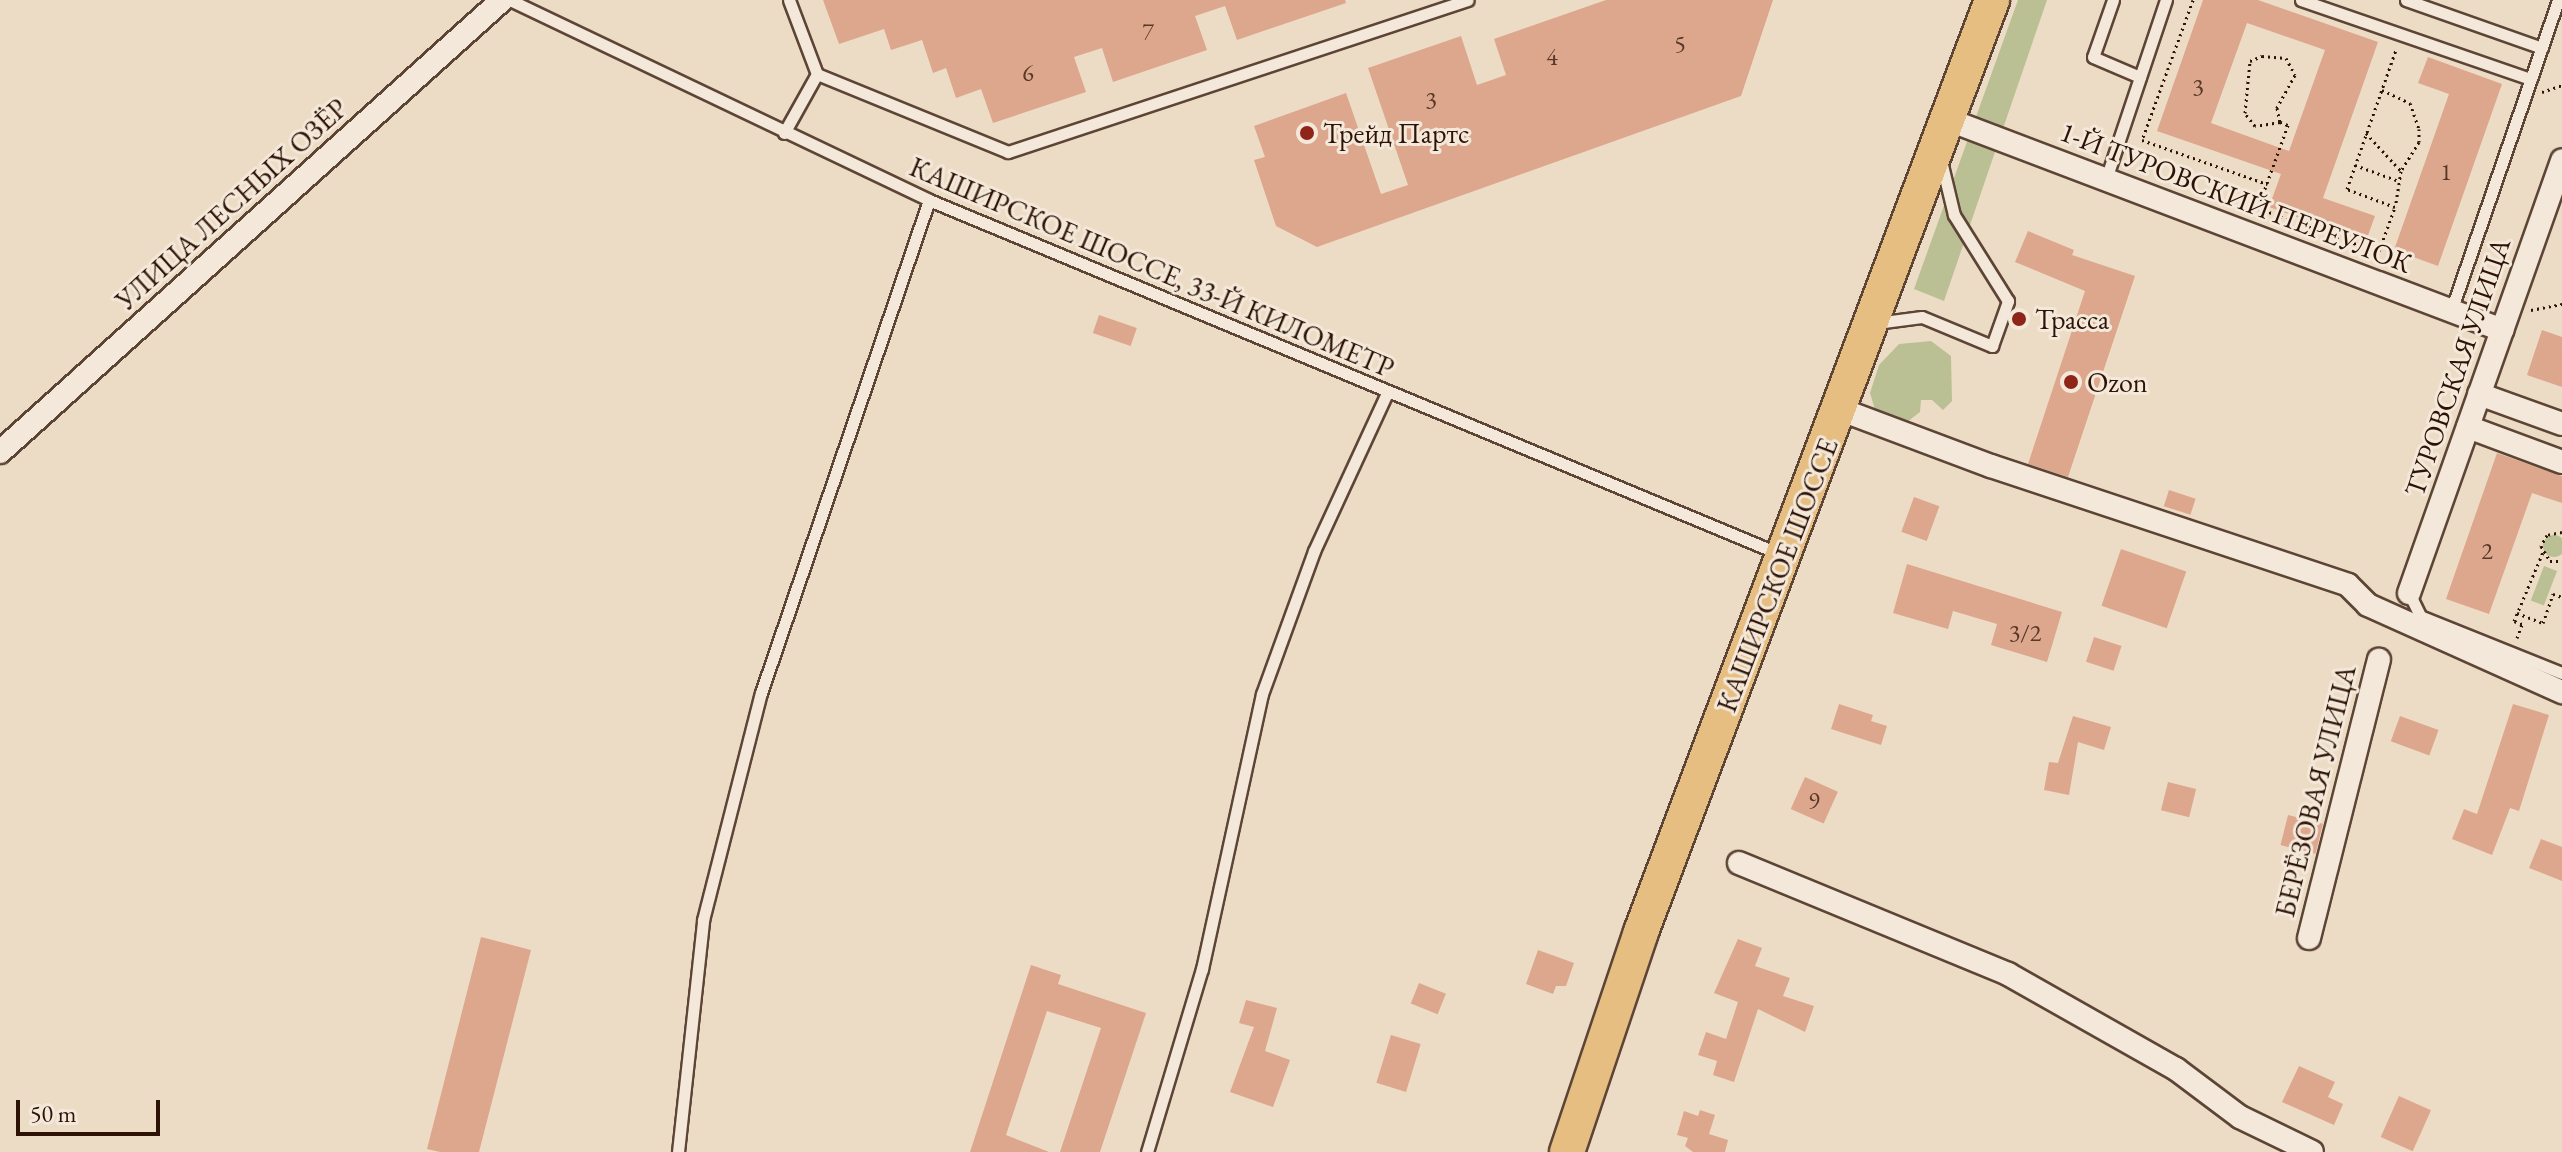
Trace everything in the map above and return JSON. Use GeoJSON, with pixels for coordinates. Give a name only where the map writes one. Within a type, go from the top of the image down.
{"type":"FeatureCollection","features":[{"type":"Feature","properties":{"kind":"main road","name":"КАШИРСКОЕ ШОССЕ"},"geometry":{"type":"LineString","coordinates":[[1567,1152],[1641,932],[1992,0]]}},
{"type":"Feature","properties":{"kind":"street","name":"УЛИЦА ЛЕСНЫХ ОЗЁР"},"geometry":{"type":"LineString","coordinates":[[0,452],[502,0]]}},
{"type":"Feature","properties":{"kind":"street","name":"1-Й ТУРОВСКИЙ ПЕРЕУЛОК"},"geometry":{"type":"LineString","coordinates":[[1943,133],[2106,179],[2450,312],[2505,321]]}},
{"type":"Feature","properties":{"kind":"street","name":"ТУРОВСКАЯ УЛИЦА"},"geometry":{"type":"LineString","coordinates":[[2409,593],[2562,160]]}},
{"type":"Feature","properties":{"kind":"street"},"geometry":{"type":"LineString","coordinates":[[2479,394],[2562,424]]}},
{"type":"Feature","properties":{"kind":"street"},"geometry":{"type":"LineString","coordinates":[[1839,409],[1991,466],[2348,585],[2368,605],[2562,692]]}},
{"type":"Feature","properties":{"kind":"street"},"geometry":{"type":"LineString","coordinates":[[2468,427],[2562,462]]}},
{"type":"Feature","properties":{"kind":"street","name":"БЕРЁЗОВАЯ УЛИЦА"},"geometry":{"type":"LineString","coordinates":[[2309,938],[2379,660]]}},
{"type":"Feature","properties":{"kind":"street"},"geometry":{"type":"LineString","coordinates":[[1739,863],[2008,974],[2176,1069],[2240,1117],[2312,1152]]}},
{"type":"Feature","properties":{"kind":"lane","name":"КАШИРСКОЕ ШОССЕ, 33-Й КИЛОМЕТР"},"geometry":{"type":"LineString","coordinates":[[510,0],[929,200],[1784,556]]}},
{"type":"Feature","properties":{"kind":"lane"},"geometry":{"type":"LineString","coordinates":[[789,0],[817,74],[1008,152],[1468,0]]}},
{"type":"Feature","properties":{"kind":"lane"},"geometry":{"type":"LineString","coordinates":[[2113,0],[2093,57],[2140,77]]}},
{"type":"Feature","properties":{"kind":"lane"},"geometry":{"type":"LineString","coordinates":[[2106,179],[2166,0]]}},
{"type":"Feature","properties":{"kind":"lane"},"geometry":{"type":"LineString","coordinates":[[2301,0],[2531,79]]}},
{"type":"Feature","properties":{"kind":"lane"},"geometry":{"type":"LineString","coordinates":[[2406,0],[2542,48]]}},
{"type":"Feature","properties":{"kind":"lane"},"geometry":{"type":"LineString","coordinates":[[2450,312],[2558,0]]}},
{"type":"Feature","properties":{"kind":"lane"},"geometry":{"type":"LineString","coordinates":[[784,133],[817,74]]}},
{"type":"Feature","properties":{"kind":"lane"},"geometry":{"type":"LineString","coordinates":[[1872,324],[1922,317],[1992,346],[2008,301],[1954,215],[1943,133]]}},
{"type":"Feature","properties":{"kind":"lane"},"geometry":{"type":"LineString","coordinates":[[678,1152],[703,920],[761,693],[929,200]]}},
{"type":"Feature","properties":{"kind":"lane"},"geometry":{"type":"LineString","coordinates":[[1147,1152],[1202,969],[1262,694],[1314,551],[1387,393]]}},
{"type":"Feature","properties":{"kind":"lane"},"geometry":{"type":"LineString","coordinates":[[2409,593],[2420,616],[2562,673]]}},
{"type":"Feature","properties":{"kind":"path"},"geometry":{"type":"LineString","coordinates":[[2193,0],[2142,140],[2267,184]]}},
{"type":"Feature","properties":{"kind":"path"},"geometry":{"type":"LineString","coordinates":[[2395,207],[2347,189],[2401,34]]}},
{"type":"Feature","properties":{"kind":"path"},"geometry":{"type":"LineString","coordinates":[[2280,122],[2277,108],[2295,75],[2293,66],[2276,53],[2250,61],[2245,113],[2255,126],[2280,122],[2288,125],[2258,208],[2378,252]]}},
{"type":"Feature","properties":{"kind":"path"},"geometry":{"type":"LineString","coordinates":[[2368,280],[2395,207],[2401,171],[2419,142],[2419,129],[2410,103],[2382,90]]}},
{"type":"Feature","properties":{"kind":"path"},"geometry":{"type":"LineString","coordinates":[[2366,133],[2401,171]]}},
{"type":"Feature","properties":{"kind":"path"},"geometry":{"type":"LineString","coordinates":[[2355,165],[2399,181]]}},
{"type":"Feature","properties":{"kind":"path"},"geometry":{"type":"LineString","coordinates":[[2505,321],[2562,304]]}},
{"type":"Feature","properties":{"kind":"path"},"geometry":{"type":"LineString","coordinates":[[2511,652],[2522,624],[2514,621],[2547,535],[2562,532]]}},
{"type":"Feature","properties":{"kind":"path"},"geometry":{"type":"LineString","coordinates":[[2543,552],[2550,561],[2562,563]]}},
{"type":"Feature","properties":{"kind":"path"},"geometry":{"type":"LineString","coordinates":[[2517,613],[2543,623],[2553,594],[2562,597]]}},
{"type":"Feature","properties":{"kind":"green space"},"geometry":{"type":"Polygon","coordinates":[[[2018,0],[2047,0],[1944,301],[1914,289],[2018,0]]]}},
{"type":"Feature","properties":{"kind":"green space"},"geometry":{"type":"Polygon","coordinates":[[[1931,341],[1951,356],[1952,401],[1943,410],[1932,400],[1921,400],[1920,412],[1902,426],[1878,420],[1870,393],[1879,365],[1899,344],[1931,341]]]}},
{"type":"Feature","properties":{"kind":"green space"},"geometry":{"type":"Polygon","coordinates":[[[2554,535],[2562,538],[2565,546],[2562,554],[2554,557],[2546,554],[2543,546],[2546,538],[2554,535]]]}},
{"type":"Feature","properties":{"kind":"green space"},"geometry":{"type":"Polygon","coordinates":[[[2544,566],[2557,571],[2544,606],[2531,601],[2544,566]]]}},
{"type":"Feature","properties":{"kind":"building"},"geometry":{"type":"Polygon","coordinates":[[[823,0],[1345,0],[1346,3],[1237,40],[1225,6],[1195,16],[1207,50],[1113,82],[1102,48],[1074,57],[1086,92],[993,123],[981,89],[956,98],[946,68],[933,73],[922,40],[891,50],[884,29],[839,44],[823,0]]]}},
{"type":"Feature","properties":{"kind":"building"},"geometry":{"type":"Polygon","coordinates":[[[1606,0],[1773,0],[1741,96],[1317,247],[1276,226],[1254,160],[1265,157],[1254,126],[1346,93],[1381,194],[1408,185],[1368,68],[1461,36],[1477,85],[1506,75],[1494,39],[1606,0]]]}},
{"type":"Feature","properties":{"kind":"building"},"geometry":{"type":"Polygon","coordinates":[[[2203,0],[2258,0],[2378,42],[2323,198],[2375,216],[2366,241],[2269,207],[2281,174],[2157,131],[2203,0]],[[2247,23],[2211,123],[2289,151],[2325,50],[2247,23]]]}},
{"type":"Feature","properties":{"kind":"building"},"geometry":{"type":"Polygon","coordinates":[[[2428,57],[2502,84],[2438,266],[2394,250],[2449,94],[2418,83],[2428,57]]]}},
{"type":"Feature","properties":{"kind":"building"},"geometry":{"type":"Polygon","coordinates":[[[2028,231],[2074,250],[2072,255],[2135,276],[2068,477],[2028,464],[2085,291],[2015,262],[2028,231]]]}},
{"type":"Feature","properties":{"kind":"building"},"geometry":{"type":"Polygon","coordinates":[[[1099,315],[1137,328],[1131,346],[1093,333],[1099,315]]]}},
{"type":"Feature","properties":{"kind":"building"},"geometry":{"type":"Polygon","coordinates":[[[2542,330],[2562,337],[2562,387],[2527,375],[2542,330]]]}},
{"type":"Feature","properties":{"kind":"building"},"geometry":{"type":"Polygon","coordinates":[[[2497,453],[2562,476],[2562,503],[2532,493],[2489,614],[2446,599],[2497,453]]]}},
{"type":"Feature","properties":{"kind":"building"},"geometry":{"type":"Polygon","coordinates":[[[2169,490],[2196,499],[2190,515],[2164,506],[2169,490]]]}},
{"type":"Feature","properties":{"kind":"building"},"geometry":{"type":"Polygon","coordinates":[[[1914,497],[1939,506],[1927,541],[1901,532],[1914,497]]]}},
{"type":"Feature","properties":{"kind":"building"},"geometry":{"type":"Polygon","coordinates":[[[2121,549],[2186,571],[2167,628],[2101,606],[2121,549]]]}},
{"type":"Feature","properties":{"kind":"building"},"geometry":{"type":"Polygon","coordinates":[[[1907,564],[2062,612],[2047,662],[1991,645],[1997,624],[1953,611],[1948,629],[1893,613],[1907,564]]]}},
{"type":"Feature","properties":{"kind":"building"},"geometry":{"type":"Polygon","coordinates":[[[2094,637],[2122,646],[2114,671],[2086,662],[2094,637]]]}},
{"type":"Feature","properties":{"kind":"building"},"geometry":{"type":"Polygon","coordinates":[[[1839,704],[1873,715],[1871,721],[1887,726],[1881,745],[1831,729],[1839,704]]]}},
{"type":"Feature","properties":{"kind":"building"},"geometry":{"type":"Polygon","coordinates":[[[2513,704],[2549,715],[2519,811],[2510,808],[2492,855],[2452,839],[2464,809],[2477,814],[2513,704]]]}},
{"type":"Feature","properties":{"kind":"building"},"geometry":{"type":"Polygon","coordinates":[[[2073,716],[2111,727],[2104,750],[2078,742],[2069,795],[2044,790],[2049,762],[2058,763],[2073,716]]]}},
{"type":"Feature","properties":{"kind":"building"},"geometry":{"type":"Polygon","coordinates":[[[2400,716],[2439,730],[2429,755],[2391,741],[2400,716]]]}},
{"type":"Feature","properties":{"kind":"building"},"geometry":{"type":"Polygon","coordinates":[[[1805,777],[1838,792],[1824,824],[1791,809],[1805,777]]]}},
{"type":"Feature","properties":{"kind":"building"},"geometry":{"type":"Polygon","coordinates":[[[2168,782],[2196,789],[2189,817],[2161,810],[2168,782]]]}},
{"type":"Feature","properties":{"kind":"building"},"geometry":{"type":"Polygon","coordinates":[[[2288,815],[2323,824],[2315,854],[2281,845],[2288,815]]]}},
{"type":"Feature","properties":{"kind":"building"},"geometry":{"type":"Polygon","coordinates":[[[2541,839],[2562,847],[2562,881],[2529,868],[2541,839]]]}},
{"type":"Feature","properties":{"kind":"building"},"geometry":{"type":"Polygon","coordinates":[[[481,937],[531,950],[479,1152],[440,1152],[427,1149],[481,937]]]}},
{"type":"Feature","properties":{"kind":"building"},"geometry":{"type":"Polygon","coordinates":[[[1738,939],[1762,948],[1755,966],[1790,978],[1783,996],[1814,1006],[1805,1032],[1758,1009],[1734,1082],[1713,1075],[1717,1061],[1698,1055],[1706,1032],[1726,1039],[1738,1002],[1714,993],[1738,939]]]}},
{"type":"Feature","properties":{"kind":"building"},"geometry":{"type":"Polygon","coordinates":[[[1538,950],[1574,963],[1566,986],[1556,986],[1553,994],[1526,984],[1538,950]]]}},
{"type":"Feature","properties":{"kind":"building"},"geometry":{"type":"Polygon","coordinates":[[[1031,965],[1061,975],[1058,984],[1146,1013],[1100,1152],[1060,1152],[1101,1028],[1047,1011],[1006,1135],[1049,1152],[970,1152],[1031,965]]]}},
{"type":"Feature","properties":{"kind":"building"},"geometry":{"type":"Polygon","coordinates":[[[1419,983],[1446,994],[1438,1014],[1411,1003],[1419,983]]]}},
{"type":"Feature","properties":{"kind":"building"},"geometry":{"type":"Polygon","coordinates":[[[1246,1000],[1277,1008],[1265,1051],[1290,1060],[1273,1107],[1230,1092],[1254,1027],[1239,1023],[1246,1000]]]}},
{"type":"Feature","properties":{"kind":"building"},"geometry":{"type":"Polygon","coordinates":[[[1391,1035],[1421,1044],[1406,1092],[1376,1083],[1391,1035]]]}},
{"type":"Feature","properties":{"kind":"building"},"geometry":{"type":"Polygon","coordinates":[[[2299,1066],[2335,1082],[2328,1097],[2343,1104],[2334,1125],[2282,1102],[2299,1066]]]}},
{"type":"Feature","properties":{"kind":"building"},"geometry":{"type":"Polygon","coordinates":[[[2399,1096],[2431,1110],[2413,1151],[2381,1137],[2399,1096]]]}},
{"type":"Feature","properties":{"kind":"building"},"geometry":{"type":"Polygon","coordinates":[[[1700,1110],[1715,1115],[1709,1134],[1728,1140],[1725,1152],[1693,1152],[1685,1146],[1688,1138],[1677,1135],[1684,1111],[1698,1116],[1700,1110]]]}},
{"type":"Feature","properties":{"kind":"place","name":"Трейд Партс"},"geometry":{"type":"Point","coordinates":[1307,133]}},
{"type":"Feature","properties":{"kind":"place","name":"Трасса"},"geometry":{"type":"Point","coordinates":[2019,319]}},
{"type":"Feature","properties":{"kind":"place","name":"Ozon"},"geometry":{"type":"Point","coordinates":[2071,382]}}]}
